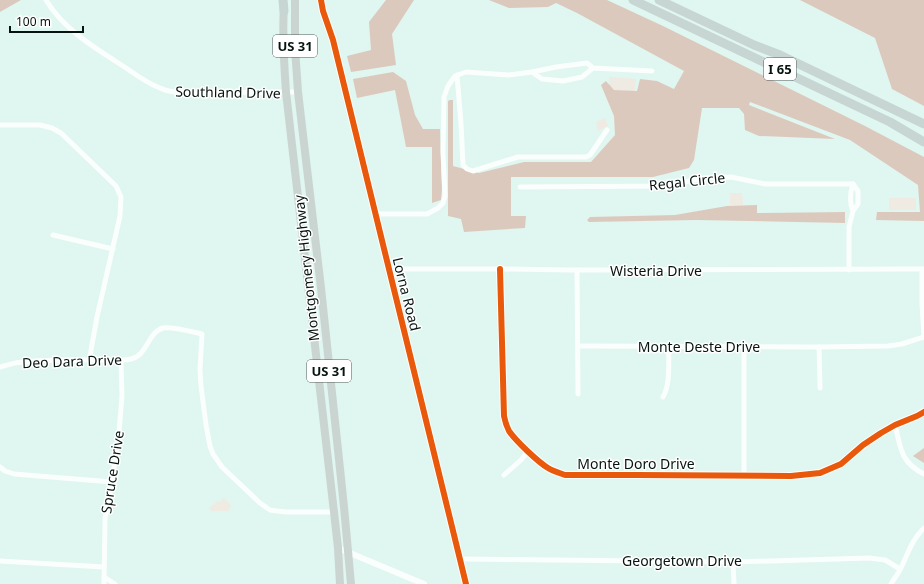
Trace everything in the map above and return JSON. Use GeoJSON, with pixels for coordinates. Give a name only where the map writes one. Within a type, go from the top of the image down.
{"type":"FeatureCollection","features":[{"type":"Feature","properties":{"kind":"highway"},"geometry":{"type":"LineString","coordinates":[[284,0],[284,11]]}},
{"type":"Feature","properties":{"kind":"highway","name":"I 65"},"geometry":{"type":"LineString","coordinates":[[633,0],[890,122],[924,142]]}},
{"type":"Feature","properties":{"kind":"highway","name":"I 65"},"geometry":{"type":"LineString","coordinates":[[659,0],[754,45],[780,55],[924,124]]}},
{"type":"Feature","properties":{"kind":"main road","name":"Montgomery Highway"},"geometry":{"type":"LineString","coordinates":[[295,0],[295,48],[298,92],[320,282],[351,584]]}},
{"type":"Feature","properties":{"kind":"main road","name":"Montgomery Highway"},"geometry":{"type":"LineString","coordinates":[[284,11],[283,43],[286,92],[338,548],[340,584]]}},
{"type":"Feature","properties":{"kind":"street","name":"Southland Drive"},"geometry":{"type":"LineString","coordinates":[[46,0],[67,27],[150,84],[162,89],[184,93],[298,92]]}},
{"type":"Feature","properties":{"kind":"street","name":"Lorna Road"},"geometry":{"type":"LineString","coordinates":[[316,0],[323,11]]}},
{"type":"Feature","properties":{"kind":"street","name":"Lorna Road"},"geometry":{"type":"LineString","coordinates":[[321,0],[323,11],[333,40],[466,584]]}},
{"type":"Feature","properties":{"kind":"street"},"geometry":{"type":"LineString","coordinates":[[375,214],[427,214],[438,208],[443,203],[445,196],[443,144],[444,97],[448,86],[455,76],[466,72],[509,75],[587,63],[593,68],[652,71]]}},
{"type":"Feature","properties":{"kind":"street"},"geometry":{"type":"LineString","coordinates":[[532,72],[542,79],[563,81],[582,77],[593,68]]}},
{"type":"Feature","properties":{"kind":"street"},"geometry":{"type":"LineString","coordinates":[[457,75],[462,158],[463,165],[467,169],[473,170],[518,157],[590,155],[607,130]]}},
{"type":"Feature","properties":{"kind":"street"},"geometry":{"type":"LineString","coordinates":[[0,125],[40,125],[52,128],[61,133],[116,186],[121,198],[120,216],[97,317],[90,360]]}},
{"type":"Feature","properties":{"kind":"street","name":"Regal Circle"},"geometry":{"type":"LineString","coordinates":[[520,186],[665,186],[704,178],[732,177],[765,184],[853,184],[858,191],[858,204],[853,211],[849,227],[849,270]]}},
{"type":"Feature","properties":{"kind":"street"},"geometry":{"type":"LineString","coordinates":[[53,234],[113,249]]}},
{"type":"Feature","properties":{"kind":"street","name":"Wisteria Drive"},"geometry":{"type":"LineString","coordinates":[[389,268],[577,270],[923,269]]}},
{"type":"Feature","properties":{"kind":"street","name":"Monte Doro Drive"},"geometry":{"type":"LineString","coordinates":[[500,269],[504,416],[509,431],[546,467],[557,473],[565,475],[791,476],[820,473],[841,464],[881,432],[924,412]]}},
{"type":"Feature","properties":{"kind":"street"},"geometry":{"type":"LineString","coordinates":[[923,269],[922,304],[924,337]]}},
{"type":"Feature","properties":{"kind":"street"},"geometry":{"type":"LineString","coordinates":[[577,270],[578,394]]}},
{"type":"Feature","properties":{"kind":"street","name":"Deo Dara Drive"},"geometry":{"type":"LineString","coordinates":[[0,367],[23,362],[63,360],[121,361],[133,359],[142,354],[156,332],[163,328],[171,328],[202,334],[200,370],[206,426],[210,446],[222,467],[260,503],[270,510],[288,512],[334,512]]}},
{"type":"Feature","properties":{"kind":"street","name":"Monte Deste Drive"},"geometry":{"type":"LineString","coordinates":[[578,346],[888,346],[902,344],[924,337]]}},
{"type":"Feature","properties":{"kind":"street"},"geometry":{"type":"LineString","coordinates":[[663,397],[668,384],[669,346]]}},
{"type":"Feature","properties":{"kind":"street"},"geometry":{"type":"LineString","coordinates":[[744,346],[744,475]]}},
{"type":"Feature","properties":{"kind":"street"},"geometry":{"type":"LineString","coordinates":[[819,347],[820,388]]}},
{"type":"Feature","properties":{"kind":"street","name":"Spruce Drive"},"geometry":{"type":"LineString","coordinates":[[104,584],[105,518],[119,432],[122,396],[121,361]]}},
{"type":"Feature","properties":{"kind":"street"},"geometry":{"type":"LineString","coordinates":[[895,425],[902,454],[914,468],[924,474]]}},
{"type":"Feature","properties":{"kind":"street"},"geometry":{"type":"LineString","coordinates":[[504,475],[521,460],[528,451]]}},
{"type":"Feature","properties":{"kind":"street"},"geometry":{"type":"LineString","coordinates":[[0,467],[5,471],[14,474],[112,482]]}},
{"type":"Feature","properties":{"kind":"street"},"geometry":{"type":"LineString","coordinates":[[891,584],[919,533],[924,528]]}},
{"type":"Feature","properties":{"kind":"street"},"geometry":{"type":"LineString","coordinates":[[338,548],[424,584]]}},
{"type":"Feature","properties":{"kind":"street","name":"Georgetown Drive"},"geometry":{"type":"LineString","coordinates":[[460,559],[733,562],[869,558],[885,560],[900,569]]}},
{"type":"Feature","properties":{"kind":"street"},"geometry":{"type":"LineString","coordinates":[[0,561],[104,567]]}},
{"type":"Feature","properties":{"kind":"street"},"geometry":{"type":"LineString","coordinates":[[733,562],[734,584]]}},
{"type":"Feature","properties":{"kind":"street"},"geometry":{"type":"LineString","coordinates":[[104,578],[115,584]]}},
{"type":"Feature","properties":{"kind":"shaded area"},"geometry":{"type":"Polygon","coordinates":[[[0,0],[21,0],[0,12],[0,0]]]}},
{"type":"Feature","properties":{"kind":"shaded area"},"geometry":{"type":"Polygon","coordinates":[[[386,0],[414,0],[392,34],[396,65],[351,72],[347,56],[371,50],[369,22],[386,0]]]}},
{"type":"Feature","properties":{"kind":"shaded area"},"geometry":{"type":"Polygon","coordinates":[[[489,0],[607,0],[663,26],[865,126],[924,157],[924,221],[876,220],[877,212],[920,212],[918,185],[850,140],[750,102],[749,105],[835,139],[759,136],[745,130],[744,114],[739,108],[702,108],[694,160],[689,168],[653,177],[511,177],[511,216],[526,216],[525,228],[464,232],[461,219],[448,216],[448,101],[453,100],[453,166],[479,173],[524,162],[591,162],[615,135],[614,116],[601,85],[606,81],[614,90],[637,91],[640,79],[657,81],[674,89],[684,71],[556,3],[548,7],[509,8],[489,0]]]}},
{"type":"Feature","properties":{"kind":"shaded area"},"geometry":{"type":"Polygon","coordinates":[[[800,0],[924,0],[924,106],[892,89],[875,38],[800,0]]]}},
{"type":"Feature","properties":{"kind":"shaded area"},"geometry":{"type":"Polygon","coordinates":[[[393,72],[406,81],[415,115],[423,129],[440,129],[441,200],[432,203],[432,147],[406,147],[395,90],[357,98],[353,79],[393,72]]]}},
{"type":"Feature","properties":{"kind":"shaded area"},"geometry":{"type":"Polygon","coordinates":[[[609,77],[636,79],[635,91],[614,90],[609,85],[609,77]]]}},
{"type":"Feature","properties":{"kind":"shaded area"},"geometry":{"type":"Polygon","coordinates":[[[605,118],[608,126],[598,131],[596,122],[605,118]]]}},
{"type":"Feature","properties":{"kind":"shaded area"},"geometry":{"type":"Polygon","coordinates":[[[730,193],[742,193],[743,205],[730,205],[730,193]]]}},
{"type":"Feature","properties":{"kind":"shaded area"},"geometry":{"type":"Polygon","coordinates":[[[889,198],[916,198],[916,210],[889,210],[889,198]]]}},
{"type":"Feature","properties":{"kind":"shaded area"},"geometry":{"type":"Polygon","coordinates":[[[757,205],[757,213],[845,212],[845,223],[696,220],[589,222],[587,220],[590,217],[675,215],[727,206],[757,205]]]}},
{"type":"Feature","properties":{"kind":"shaded area"},"geometry":{"type":"Polygon","coordinates":[[[924,448],[924,463],[913,456],[924,448]]]}},
{"type":"Feature","properties":{"kind":"shaded area"},"geometry":{"type":"Polygon","coordinates":[[[224,498],[231,507],[228,511],[211,511],[209,508],[224,498]]]}},
{"type":"Feature","properties":{"kind":"cycle path"},"geometry":{"type":"LineString","coordinates":[[321,0],[323,11],[333,40],[466,584]]}},
{"type":"Feature","properties":{"kind":"cycle path"},"geometry":{"type":"LineString","coordinates":[[500,269],[505,422],[512,435],[533,456],[548,468],[565,475],[791,476],[820,473],[841,464],[863,445],[881,433],[924,412]]}}]}
